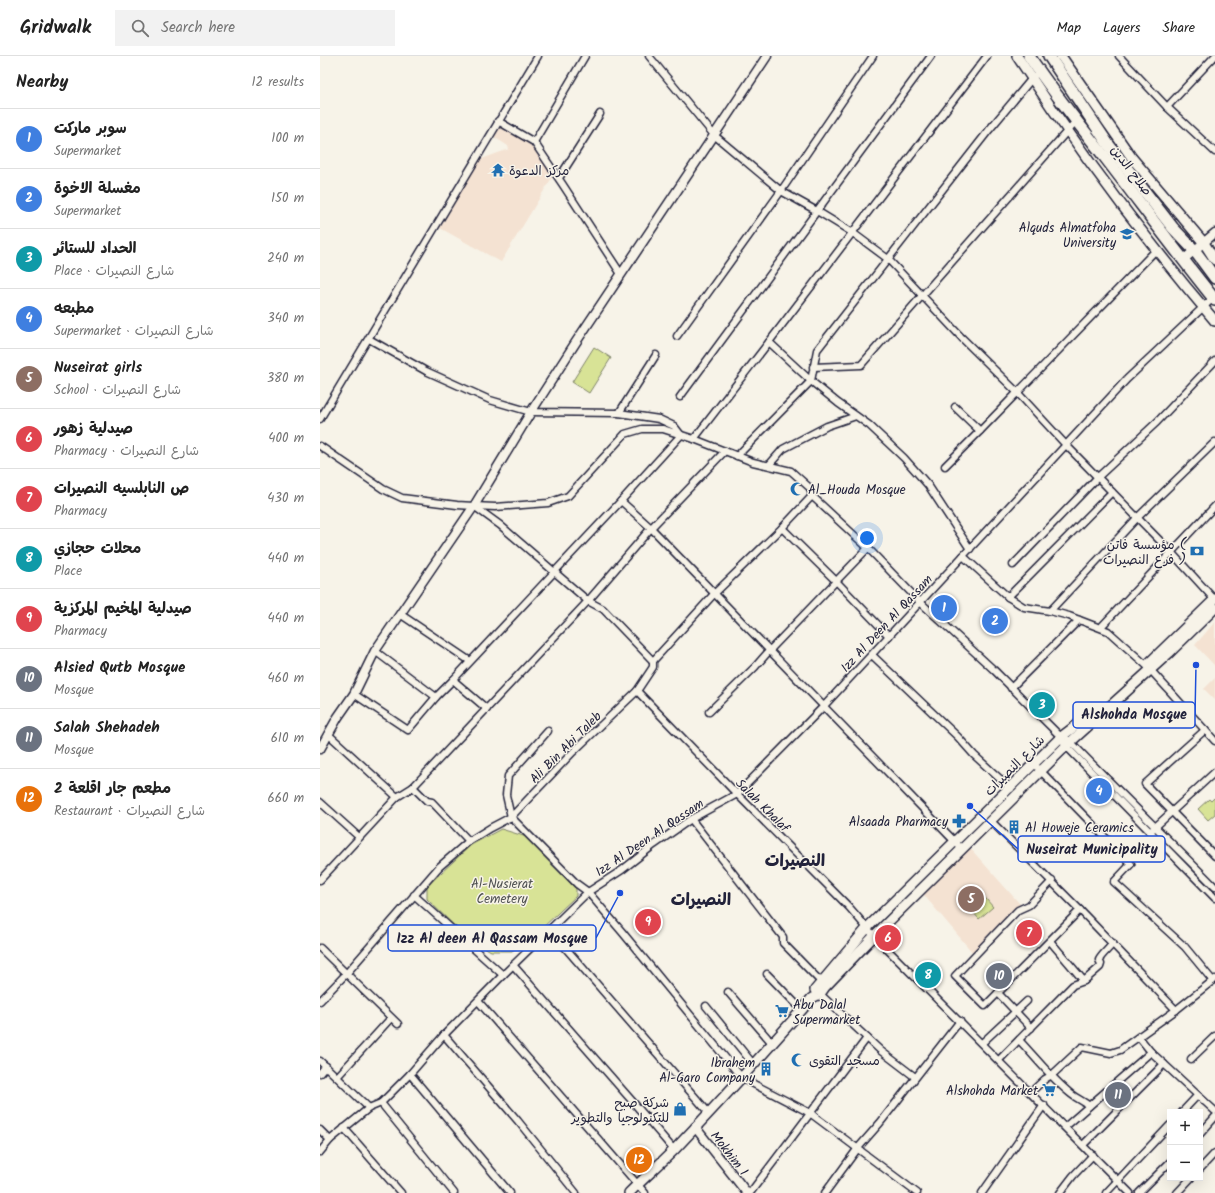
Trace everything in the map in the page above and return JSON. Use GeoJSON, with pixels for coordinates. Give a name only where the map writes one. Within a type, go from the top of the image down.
{"type":"FeatureCollection","features":[{"type":"Feature","properties":{"kind":"highway","name":"صلاح الدين"},"geometry":{"type":"LineString","coordinates":[[1029,56],[1035,74],[1076,121],[1214,299]]}},
{"type":"Feature","properties":{"kind":"highway","name":"صلاح الدين"},"geometry":{"type":"LineString","coordinates":[[1049,56],[1108,144],[1173,228],[1195,251],[1215,278]]}},
{"type":"Feature","properties":{"kind":"main road"},"geometry":{"type":"LineString","coordinates":[[1017,56],[1035,74],[1068,131],[1107,186],[1156,250],[1215,321]]}},
{"type":"Feature","properties":{"kind":"main road"},"geometry":{"type":"LineString","coordinates":[[1060,56],[1132,158],[1204,243],[1215,260]]}},
{"type":"Feature","properties":{"kind":"main road","name":"شارع النصيرات"},"geometry":{"type":"LineString","coordinates":[[1037,768],[1061,737],[1096,711],[1148,667],[1169,653],[1215,602]]}},
{"type":"Feature","properties":{"kind":"main road","name":"شارع النصيرات"},"geometry":{"type":"LineString","coordinates":[[820,990],[868,927],[955,841],[1013,791],[1037,768],[1068,743],[1148,667]]}},
{"type":"Feature","properties":{"kind":"main road","name":"شارع النصيرات"},"geometry":{"type":"LineString","coordinates":[[629,1193],[674,1150],[708,1112],[742,1078],[820,990],[990,820],[1013,791]]}},
{"type":"Feature","properties":{"kind":"street"},"geometry":{"type":"LineString","coordinates":[[320,420],[538,56]]}},
{"type":"Feature","properties":{"kind":"street"},"geometry":{"type":"LineString","coordinates":[[534,142],[585,56]]}},
{"type":"Feature","properties":{"kind":"street"},"geometry":{"type":"LineString","coordinates":[[650,56],[714,135],[781,192],[818,211],[853,232],[888,259],[962,338],[1017,392],[1066,445],[1171,552],[1215,602]]}},
{"type":"Feature","properties":{"kind":"street"},"geometry":{"type":"LineString","coordinates":[[320,749],[338,717],[354,694],[375,651],[474,506],[531,412],[621,274],[767,56]]}},
{"type":"Feature","properties":{"kind":"street"},"geometry":{"type":"LineString","coordinates":[[677,336],[781,192],[874,56]]}},
{"type":"Feature","properties":{"kind":"street"},"geometry":{"type":"LineString","coordinates":[[680,397],[931,56]]}},
{"type":"Feature","properties":{"kind":"street"},"geometry":{"type":"LineString","coordinates":[[694,439],[987,56]]}},
{"type":"Feature","properties":{"kind":"street"},"geometry":{"type":"LineString","coordinates":[[1168,107],[1215,56]]}},
{"type":"Feature","properties":{"kind":"street"},"geometry":{"type":"LineString","coordinates":[[1121,57],[1168,107],[1215,152]]}},
{"type":"Feature","properties":{"kind":"street"},"geometry":{"type":"LineString","coordinates":[[737,456],[811,382],[817,350],[989,130],[1035,74]]}},
{"type":"Feature","properties":{"kind":"street"},"geometry":{"type":"LineString","coordinates":[[559,178],[600,114]]}},
{"type":"Feature","properties":{"kind":"street"},"geometry":{"type":"LineString","coordinates":[[498,121],[534,142],[621,274]]}},
{"type":"Feature","properties":{"kind":"street"},"geometry":{"type":"LineString","coordinates":[[813,367],[861,365],[1076,121]]}},
{"type":"Feature","properties":{"kind":"street"},"geometry":{"type":"LineString","coordinates":[[1183,260],[1215,233]]}},
{"type":"Feature","properties":{"kind":"street"},"geometry":{"type":"LineString","coordinates":[[945,466],[1156,250]]}},
{"type":"Feature","properties":{"kind":"street","name":"Izz Al Deen Al Qassam"},"geometry":{"type":"LineString","coordinates":[[320,1152],[330,1140],[344,1128],[369,1108],[381,1103],[410,1074],[444,1035],[588,892],[622,870],[691,819],[737,794],[872,655],[1127,379],[1203,307],[1214,299]]}},
{"type":"Feature","properties":{"kind":"street"},"geometry":{"type":"LineString","coordinates":[[369,339],[426,371],[490,400],[531,412],[619,413],[659,418],[674,426],[681,435]]}},
{"type":"Feature","properties":{"kind":"street"},"geometry":{"type":"LineString","coordinates":[[769,342],[811,382],[869,425],[889,443],[928,485],[970,549]]}},
{"type":"Feature","properties":{"kind":"street"},"geometry":{"type":"LineString","coordinates":[[619,413],[656,355]]}},
{"type":"Feature","properties":{"kind":"street"},"geometry":{"type":"LineString","coordinates":[[1013,565],[1098,477],[1157,422],[1215,361]]}},
{"type":"Feature","properties":{"kind":"street"},"geometry":{"type":"LineString","coordinates":[[956,407],[980,431]]}},
{"type":"Feature","properties":{"kind":"street"},"geometry":{"type":"LineString","coordinates":[[769,465],[783,449],[827,426],[856,416]]}},
{"type":"Feature","properties":{"kind":"street"},"geometry":{"type":"LineString","coordinates":[[320,446],[383,489],[402,498],[474,506],[495,507],[548,503],[568,496],[625,434],[642,429],[663,430],[681,435],[753,462],[791,471],[810,488],[812,496],[868,548],[920,602],[1012,688],[1061,737],[1156,827],[1215,887]]}},
{"type":"Feature","properties":{"kind":"street"},"geometry":{"type":"LineString","coordinates":[[354,694],[408,730],[436,697],[621,501],[681,435]]}},
{"type":"Feature","properties":{"kind":"street"},"geometry":{"type":"LineString","coordinates":[[1050,611],[1137,518],[1215,443]]}},
{"type":"Feature","properties":{"kind":"street"},"geometry":{"type":"LineString","coordinates":[[320,880],[397,797],[413,786],[487,709],[588,601],[650,528],[725,451]]}},
{"type":"Feature","properties":{"kind":"street"},"geometry":{"type":"LineString","coordinates":[[1008,597],[1112,492]]}},
{"type":"Feature","properties":{"kind":"street","name":"Ali Bin Abi Taleb"},"geometry":{"type":"LineString","coordinates":[[320,1001],[346,974],[439,867],[469,841],[511,817],[573,752],[637,691],[653,666],[653,661],[714,594],[782,528],[812,496]]}},
{"type":"Feature","properties":{"kind":"street"},"geometry":{"type":"LineString","coordinates":[[621,501],[650,528],[962,849]]}},
{"type":"Feature","properties":{"kind":"street"},"geometry":{"type":"LineString","coordinates":[[474,506],[500,525],[588,601],[603,609],[653,661]]}},
{"type":"Feature","properties":{"kind":"street"},"geometry":{"type":"LineString","coordinates":[[1101,627],[1215,506]]}},
{"type":"Feature","properties":{"kind":"street"},"geometry":{"type":"LineString","coordinates":[[782,528],[889,636]]}},
{"type":"Feature","properties":{"kind":"street"},"geometry":{"type":"LineString","coordinates":[[710,712],[868,548]]}},
{"type":"Feature","properties":{"kind":"street"},"geometry":{"type":"LineString","coordinates":[[963,556],[1008,597],[1024,607],[1050,611],[1101,627],[1108,631],[1148,667],[1215,741]]}},
{"type":"Feature","properties":{"kind":"street"},"geometry":{"type":"LineString","coordinates":[[400,614],[470,661]]}},
{"type":"Feature","properties":{"kind":"street"},"geometry":{"type":"LineString","coordinates":[[1012,688],[1079,620]]}},
{"type":"Feature","properties":{"kind":"street"},"geometry":{"type":"LineString","coordinates":[[375,651],[436,697]]}},
{"type":"Feature","properties":{"kind":"street"},"geometry":{"type":"LineString","coordinates":[[872,655],[1013,791]]}},
{"type":"Feature","properties":{"kind":"street"},"geometry":{"type":"LineString","coordinates":[[453,680],[487,709]]}},
{"type":"Feature","properties":{"kind":"street","name":"Salah Khalaf"},"geometry":{"type":"LineString","coordinates":[[637,691],[868,927],[874,936],[1130,1193]]}},
{"type":"Feature","properties":{"kind":"street"},"geometry":{"type":"LineString","coordinates":[[1204,730],[1145,784],[1215,856]]}},
{"type":"Feature","properties":{"kind":"street"},"geometry":{"type":"LineString","coordinates":[[548,731],[508,776],[506,796],[511,817],[576,884],[588,892],[742,1078],[810,1113],[917,1193]]}},
{"type":"Feature","properties":{"kind":"street"},"geometry":{"type":"LineString","coordinates":[[328,734],[397,797]]}},
{"type":"Feature","properties":{"kind":"street"},"geometry":{"type":"LineString","coordinates":[[1068,743],[1215,898]]}},
{"type":"Feature","properties":{"kind":"street"},"geometry":{"type":"LineString","coordinates":[[1031,1092],[1082,1047],[1111,1053],[1120,1050],[1176,1010],[1214,980],[1185,947],[1114,882],[1131,864],[1037,768]]}},
{"type":"Feature","properties":{"kind":"street"},"geometry":{"type":"LineString","coordinates":[[1151,832],[1215,772]]}},
{"type":"Feature","properties":{"kind":"street"},"geometry":{"type":"LineString","coordinates":[[413,786],[427,801],[432,802],[469,841]]}},
{"type":"Feature","properties":{"kind":"street"},"geometry":{"type":"LineString","coordinates":[[320,802],[359,837]]}},
{"type":"Feature","properties":{"kind":"street"},"geometry":{"type":"LineString","coordinates":[[691,819],[783,937],[783,943],[820,990],[867,1038],[892,1060],[916,1077]]}},
{"type":"Feature","properties":{"kind":"street"},"geometry":{"type":"LineString","coordinates":[[990,820],[1113,943],[1176,1010]]}},
{"type":"Feature","properties":{"kind":"street"},"geometry":{"type":"LineString","coordinates":[[1052,881],[1029,905],[1018,910],[955,976],[985,1006],[1080,910]]}},
{"type":"Feature","properties":{"kind":"street"},"geometry":{"type":"LineString","coordinates":[[414,895],[503,975]]}},
{"type":"Feature","properties":{"kind":"street"},"geometry":{"type":"LineString","coordinates":[[550,929],[708,1112]]}},
{"type":"Feature","properties":{"kind":"street"},"geometry":{"type":"LineString","coordinates":[[1050,941],[1084,981]]}},
{"type":"Feature","properties":{"kind":"street"},"geometry":{"type":"LineString","coordinates":[[999,1060],[1073,985],[1084,981],[1100,967],[1101,964],[1099,960],[1101,956],[1113,943]]}},
{"type":"Feature","properties":{"kind":"street"},"geometry":{"type":"LineString","coordinates":[[320,948],[398,1024]]}},
{"type":"Feature","properties":{"kind":"street"},"geometry":{"type":"LineString","coordinates":[[513,965],[634,1102],[674,1150]]}},
{"type":"Feature","properties":{"kind":"street"},"geometry":{"type":"LineString","coordinates":[[767,974],[802,1010]]}},
{"type":"Feature","properties":{"kind":"street"},"geometry":{"type":"LineString","coordinates":[[728,992],[772,1044]]}},
{"type":"Feature","properties":{"kind":"street"},"geometry":{"type":"LineString","coordinates":[[998,993],[1031,1028]]}},
{"type":"Feature","properties":{"kind":"street"},"geometry":{"type":"LineString","coordinates":[[478,1001],[645,1193]]}},
{"type":"Feature","properties":{"kind":"street"},"geometry":{"type":"LineString","coordinates":[[982,1044],[1027,1001]]}},
{"type":"Feature","properties":{"kind":"street"},"geometry":{"type":"LineString","coordinates":[[706,1006],[754,1065]]}},
{"type":"Feature","properties":{"kind":"street"},"geometry":{"type":"LineString","coordinates":[[337,1077],[391,1018]]}},
{"type":"Feature","properties":{"kind":"street"},"geometry":{"type":"LineString","coordinates":[[825,1193],[858,1148],[880,1123],[960,1021]]}},
{"type":"Feature","properties":{"kind":"street"},"geometry":{"type":"LineString","coordinates":[[444,1035],[518,1121],[576,1193]]}},
{"type":"Feature","properties":{"kind":"street"},"geometry":{"type":"LineString","coordinates":[[1191,1059],[1215,1036]]}},
{"type":"Feature","properties":{"kind":"street"},"geometry":{"type":"LineString","coordinates":[[1139,1037],[1151,1052],[1215,1111]]}},
{"type":"Feature","properties":{"kind":"street"},"geometry":{"type":"LineString","coordinates":[[748,1193],[867,1038]]}},
{"type":"Feature","properties":{"kind":"street"},"geometry":{"type":"LineString","coordinates":[[1020,1040],[1071,1094],[1089,1106]]}},
{"type":"Feature","properties":{"kind":"street"},"geometry":{"type":"LineString","coordinates":[[1065,1127],[1151,1052]]}},
{"type":"Feature","properties":{"kind":"street"},"geometry":{"type":"LineString","coordinates":[[320,1061],[369,1108]]}},
{"type":"Feature","properties":{"kind":"street"},"geometry":{"type":"LineString","coordinates":[[1083,1145],[1164,1064]]}},
{"type":"Feature","properties":{"kind":"street"},"geometry":{"type":"LineString","coordinates":[[320,1073],[326,1066]]}},
{"type":"Feature","properties":{"kind":"street"},"geometry":{"type":"LineString","coordinates":[[410,1074],[510,1193]]}},
{"type":"Feature","properties":{"kind":"street"},"geometry":{"type":"LineString","coordinates":[[1185,1109],[1197,1096]]}},
{"type":"Feature","properties":{"kind":"street"},"geometry":{"type":"LineString","coordinates":[[381,1103],[454,1193]]}},
{"type":"Feature","properties":{"kind":"street"},"geometry":{"type":"LineString","coordinates":[[982,1193],[1044,1105]]}},
{"type":"Feature","properties":{"kind":"street"},"geometry":{"type":"LineString","coordinates":[[1203,1131],[1215,1117]]}},
{"type":"Feature","properties":{"kind":"street","name":"Mokhim 1"},"geometry":{"type":"LineString","coordinates":[[695,1127],[748,1193]]}},
{"type":"Feature","properties":{"kind":"street"},"geometry":{"type":"LineString","coordinates":[[344,1128],[401,1193]]}},
{"type":"Feature","properties":{"kind":"street"},"geometry":{"type":"LineString","coordinates":[[1106,1193],[1167,1128]]}},
{"type":"Feature","properties":{"kind":"street"},"geometry":{"type":"LineString","coordinates":[[320,1130],[330,1140]]}},
{"type":"Feature","properties":{"kind":"street"},"geometry":{"type":"LineString","coordinates":[[1203,1166],[1215,1154]]}},
{"type":"Feature","properties":{"kind":"street"},"geometry":{"type":"LineString","coordinates":[[1060,1193],[1073,1176],[1093,1155]]}},
{"type":"Feature","properties":{"kind":"street"},"geometry":{"type":"LineString","coordinates":[[1139,1193],[1167,1165]]}},
{"type":"Feature","properties":{"kind":"street"},"geometry":{"type":"LineString","coordinates":[[1177,1193],[1189,1181]]}},
{"type":"Feature","properties":{"kind":"shaded area"},"geometry":{"type":"Polygon","coordinates":[[[498,123],[530,144],[554,174],[501,262],[440,228],[479,160],[509,149],[508,146],[491,135],[498,123]]]}},
{"type":"Feature","properties":{"kind":"shaded area"},"geometry":{"type":"Polygon","coordinates":[[[1215,622],[1215,666],[1195,645],[1215,622]]]}},
{"type":"Feature","properties":{"kind":"shaded area"},"geometry":{"type":"Polygon","coordinates":[[[1215,678],[1215,700],[1204,689],[1215,678]]]}},
{"type":"Feature","properties":{"kind":"shaded area"},"geometry":{"type":"Polygon","coordinates":[[[969,847],[1020,904],[973,953],[923,894],[969,847]]]}},
{"type":"Feature","properties":{"kind":"green space"},"geometry":{"type":"Polygon","coordinates":[[[594,347],[611,358],[589,393],[572,382],[594,347]]]}},
{"type":"Feature","properties":{"kind":"green space"},"geometry":{"type":"Polygon","coordinates":[[[1214,798],[1215,814],[1208,820],[1198,809],[1209,799],[1211,801],[1214,798]]]}},
{"type":"Feature","properties":{"kind":"green space","name":"Al-Nusierat Cemetery"},"geometry":{"type":"Polygon","coordinates":[[[501,829],[527,837],[576,889],[576,896],[540,930],[512,951],[491,951],[466,937],[427,899],[427,886],[471,845],[501,829]]]}},
{"type":"Feature","properties":{"kind":"green space"},"geometry":{"type":"Polygon","coordinates":[[[974,885],[993,907],[979,919],[960,897],[974,885]]]}},
{"type":"Feature","properties":{"kind":"place","name":"مركز الدعوة"},"geometry":{"type":"Point","coordinates":[498,170]}},
{"type":"Feature","properties":{"kind":"place","name":"Alquds Almatfoha University"},"geometry":{"type":"Point","coordinates":[1127,234]}},
{"type":"Feature","properties":{"kind":"place","name":"Al_Houda Mosque"},"geometry":{"type":"Point","coordinates":[797,489]}},
{"type":"Feature","properties":{"kind":"place","name":"مؤسسة فاتن ( فرع النصيرات )"},"geometry":{"type":"Point","coordinates":[1197,551]}},
{"type":"Feature","properties":{"kind":"place","name":"سوبر ماركت"},"geometry":{"type":"Point","coordinates":[944,608]}},
{"type":"Feature","properties":{"kind":"place","name":"مغسلة الاخوة"},"geometry":{"type":"Point","coordinates":[995,621]}},
{"type":"Feature","properties":{"kind":"place","name":"Alshohda Mosque"},"geometry":{"type":"Point","coordinates":[1196,665]}},
{"type":"Feature","properties":{"kind":"place","name":"الحداد للستائر"},"geometry":{"type":"Point","coordinates":[1042,705]}},
{"type":"Feature","properties":{"kind":"place","name":"مطبعه"},"geometry":{"type":"Point","coordinates":[1099,791]}},
{"type":"Feature","properties":{"kind":"place","name":"Nuseirat Municipality"},"geometry":{"type":"Point","coordinates":[970,806]}},
{"type":"Feature","properties":{"kind":"place","name":"Alsaada Pharmacy"},"geometry":{"type":"Point","coordinates":[959,821]}},
{"type":"Feature","properties":{"kind":"place","name":"Al Howeje Ceramics"},"geometry":{"type":"Point","coordinates":[1014,827]}},
{"type":"Feature","properties":{"kind":"place","name":"Izz Al deen Al Qassam Mosque"},"geometry":{"type":"Point","coordinates":[620,893]}},
{"type":"Feature","properties":{"kind":"place","name":"Nuseirat girls"},"geometry":{"type":"Point","coordinates":[971,899]}},
{"type":"Feature","properties":{"kind":"place","name":"صيدلية المخيم المركزية"},"geometry":{"type":"Point","coordinates":[648,922]}},
{"type":"Feature","properties":{"kind":"place","name":"ص النابلسيه النصيرات"},"geometry":{"type":"Point","coordinates":[1029,933]}},
{"type":"Feature","properties":{"kind":"place","name":"صيدلية زهور"},"geometry":{"type":"Point","coordinates":[888,938]}},
{"type":"Feature","properties":{"kind":"place","name":"محلات حجازي"},"geometry":{"type":"Point","coordinates":[928,975]}},
{"type":"Feature","properties":{"kind":"place","name":"Alsied Qutb Mosque"},"geometry":{"type":"Point","coordinates":[999,976]}},
{"type":"Feature","properties":{"kind":"place","name":"Abu Dalal Supermarket"},"geometry":{"type":"Point","coordinates":[782,1011]}},
{"type":"Feature","properties":{"kind":"place","name":"مسجد التقوى"},"geometry":{"type":"Point","coordinates":[798,1060]}},
{"type":"Feature","properties":{"kind":"place","name":"Ibrahem Al-Garo Company"},"geometry":{"type":"Point","coordinates":[766,1069]}},
{"type":"Feature","properties":{"kind":"place","name":"Alshohda Market"},"geometry":{"type":"Point","coordinates":[1049,1090]}},
{"type":"Feature","properties":{"kind":"place","name":"Salah Shehadeh"},"geometry":{"type":"Point","coordinates":[1118,1095]}},
{"type":"Feature","properties":{"kind":"place","name":"شركة صبح للتكنولوجيا والتطوير"},"geometry":{"type":"Point","coordinates":[680,1109]}},
{"type":"Feature","properties":{"kind":"place","name":"مطعم جار اقلعة 2"},"geometry":{"type":"Point","coordinates":[639,1160]}},
{"type":"Feature","properties":{"kind":"district","name":"النصيرات"},"geometry":{"type":"Point","coordinates":[795,860]}},
{"type":"Feature","properties":{"kind":"district","name":"النصيرات"},"geometry":{"type":"Point","coordinates":[701,899]}}]}
